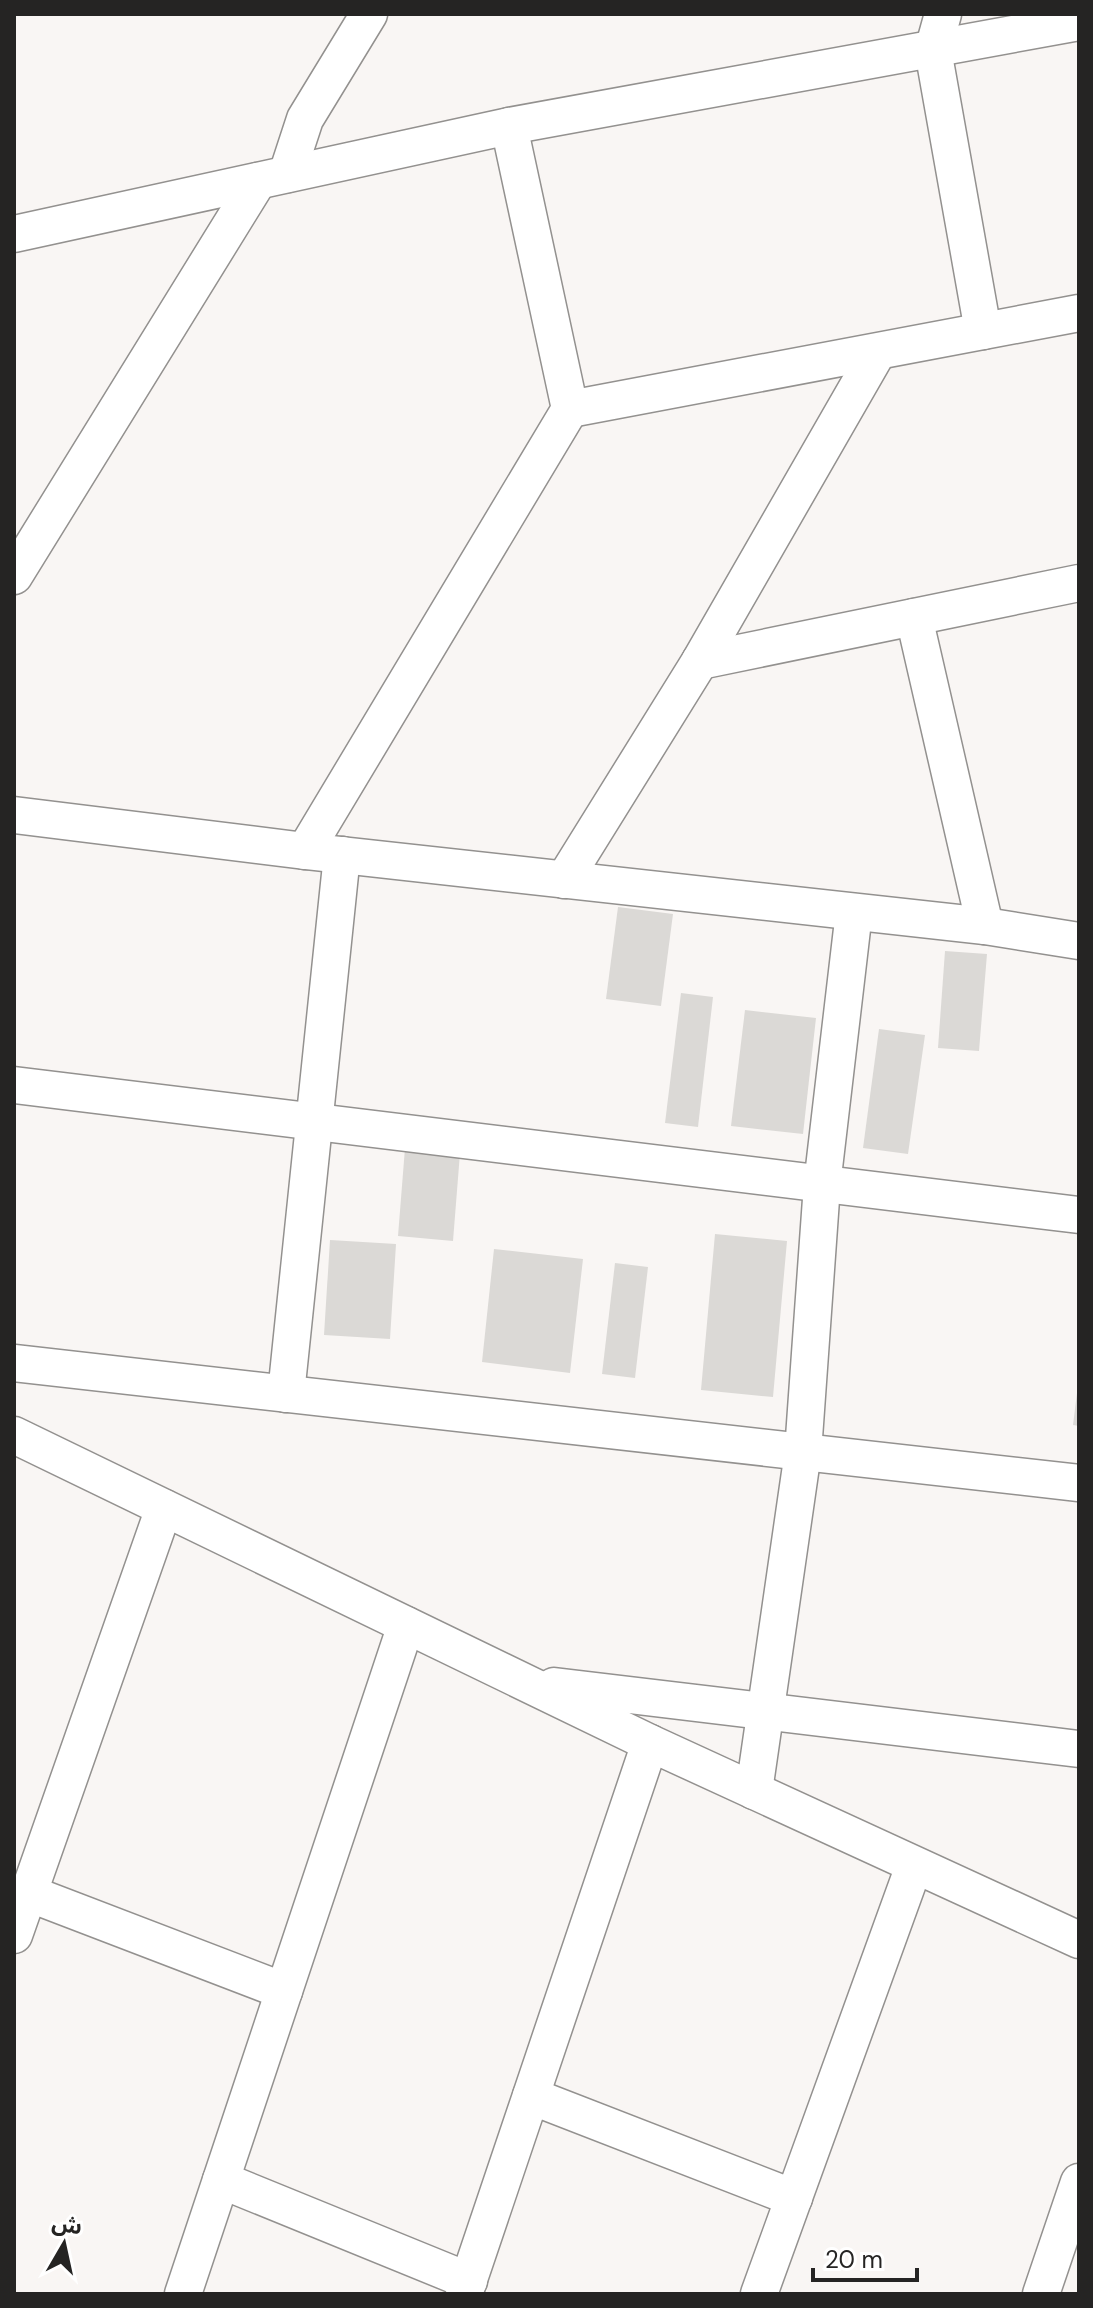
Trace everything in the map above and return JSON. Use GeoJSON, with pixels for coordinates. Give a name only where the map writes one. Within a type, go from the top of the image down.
{"type":"FeatureCollection","features":[{"type":"Feature","properties":{"kind":"street"},"geometry":{"type":"LineString","coordinates":[[14,576],[273,177],[369,14]]}},
{"type":"Feature","properties":{"kind":"street"},"geometry":{"type":"LineString","coordinates":[[943,14],[933,50],[983,331]]}},
{"type":"Feature","properties":{"kind":"street"},"geometry":{"type":"LineString","coordinates":[[14,234],[509,126],[1079,22]]}},
{"type":"Feature","properties":{"kind":"street"},"geometry":{"type":"LineString","coordinates":[[305,851],[570,409],[509,126]]}},
{"type":"Feature","properties":{"kind":"street"},"geometry":{"type":"LineString","coordinates":[[570,409],[1079,313]]}},
{"type":"Feature","properties":{"kind":"street"},"geometry":{"type":"LineString","coordinates":[[564,880],[700,661],[877,353]]}},
{"type":"Feature","properties":{"kind":"street"},"geometry":{"type":"LineString","coordinates":[[700,661],[1079,583]]}},
{"type":"Feature","properties":{"kind":"street"},"geometry":{"type":"LineString","coordinates":[[914,617],[985,926]]}},
{"type":"Feature","properties":{"kind":"street"},"geometry":{"type":"LineString","coordinates":[[14,815],[305,851],[985,926],[1079,941]]}},
{"type":"Feature","properties":{"kind":"street"},"geometry":{"type":"LineString","coordinates":[[286,1394],[342,855]]}},
{"type":"Feature","properties":{"kind":"street"},"geometry":{"type":"LineString","coordinates":[[754,1791],[803,1452],[822,1185],[854,912]]}},
{"type":"Feature","properties":{"kind":"street"},"geometry":{"type":"LineString","coordinates":[[14,1085],[1079,1215]]}},
{"type":"Feature","properties":{"kind":"street"},"geometry":{"type":"LineString","coordinates":[[14,1363],[1079,1483]]}},
{"type":"Feature","properties":{"kind":"street"},"geometry":{"type":"LineString","coordinates":[[14,1435],[650,1743],[1079,1940]]}},
{"type":"Feature","properties":{"kind":"street"},"geometry":{"type":"LineString","coordinates":[[14,1935],[164,1508]]}},
{"type":"Feature","properties":{"kind":"street"},"geometry":{"type":"LineString","coordinates":[[183,2294],[406,1625]]}},
{"type":"Feature","properties":{"kind":"street"},"geometry":{"type":"LineString","coordinates":[[524,1682],[1079,1749]]}},
{"type":"Feature","properties":{"kind":"street"},"geometry":{"type":"LineString","coordinates":[[221,2180],[466,2288],[650,1743]]}},
{"type":"Feature","properties":{"kind":"street"},"geometry":{"type":"LineString","coordinates":[[759,2294],[914,1866]]}},
{"type":"Feature","properties":{"kind":"street"},"geometry":{"type":"LineString","coordinates":[[28,1893],[284,1991]]}},
{"type":"Feature","properties":{"kind":"street"},"geometry":{"type":"LineString","coordinates":[[531,2096],[794,2198]]}},
{"type":"Feature","properties":{"kind":"street"},"geometry":{"type":"LineString","coordinates":[[1041,2294],[1067,2253],[1079,2182]]}},
{"type":"Feature","properties":{"kind":"building"},"geometry":{"type":"Polygon","coordinates":[[[618,907],[673,914],[661,1006],[606,999],[618,907]]]}},
{"type":"Feature","properties":{"kind":"building"},"geometry":{"type":"Polygon","coordinates":[[[945,951],[987,954],[979,1051],[938,1048],[945,951]]]}},
{"type":"Feature","properties":{"kind":"building"},"geometry":{"type":"Polygon","coordinates":[[[681,993],[713,997],[698,1127],[665,1123],[681,993]]]}},
{"type":"Feature","properties":{"kind":"building"},"geometry":{"type":"Polygon","coordinates":[[[745,1010],[816,1018],[803,1134],[731,1126],[745,1010]]]}},
{"type":"Feature","properties":{"kind":"building"},"geometry":{"type":"Polygon","coordinates":[[[879,1029],[925,1035],[908,1154],[863,1148],[879,1029]]]}},
{"type":"Feature","properties":{"kind":"building"},"geometry":{"type":"Polygon","coordinates":[[[405,1148],[460,1153],[453,1241],[398,1236],[405,1148]]]}},
{"type":"Feature","properties":{"kind":"building"},"geometry":{"type":"Polygon","coordinates":[[[715,1234],[787,1241],[773,1397],[701,1390],[715,1234]]]}},
{"type":"Feature","properties":{"kind":"building"},"geometry":{"type":"Polygon","coordinates":[[[330,1240],[396,1244],[390,1339],[324,1335],[330,1240]]]}},
{"type":"Feature","properties":{"kind":"building"},"geometry":{"type":"Polygon","coordinates":[[[494,1249],[583,1259],[570,1373],[482,1362],[494,1249]]]}},
{"type":"Feature","properties":{"kind":"building"},"geometry":{"type":"Polygon","coordinates":[[[615,1263],[648,1267],[635,1378],[602,1374],[615,1263]]]}},
{"type":"Feature","properties":{"kind":"building"},"geometry":{"type":"Polygon","coordinates":[[[1079,1394],[1079,1426],[1073,1425],[1079,1394]]]}}]}
